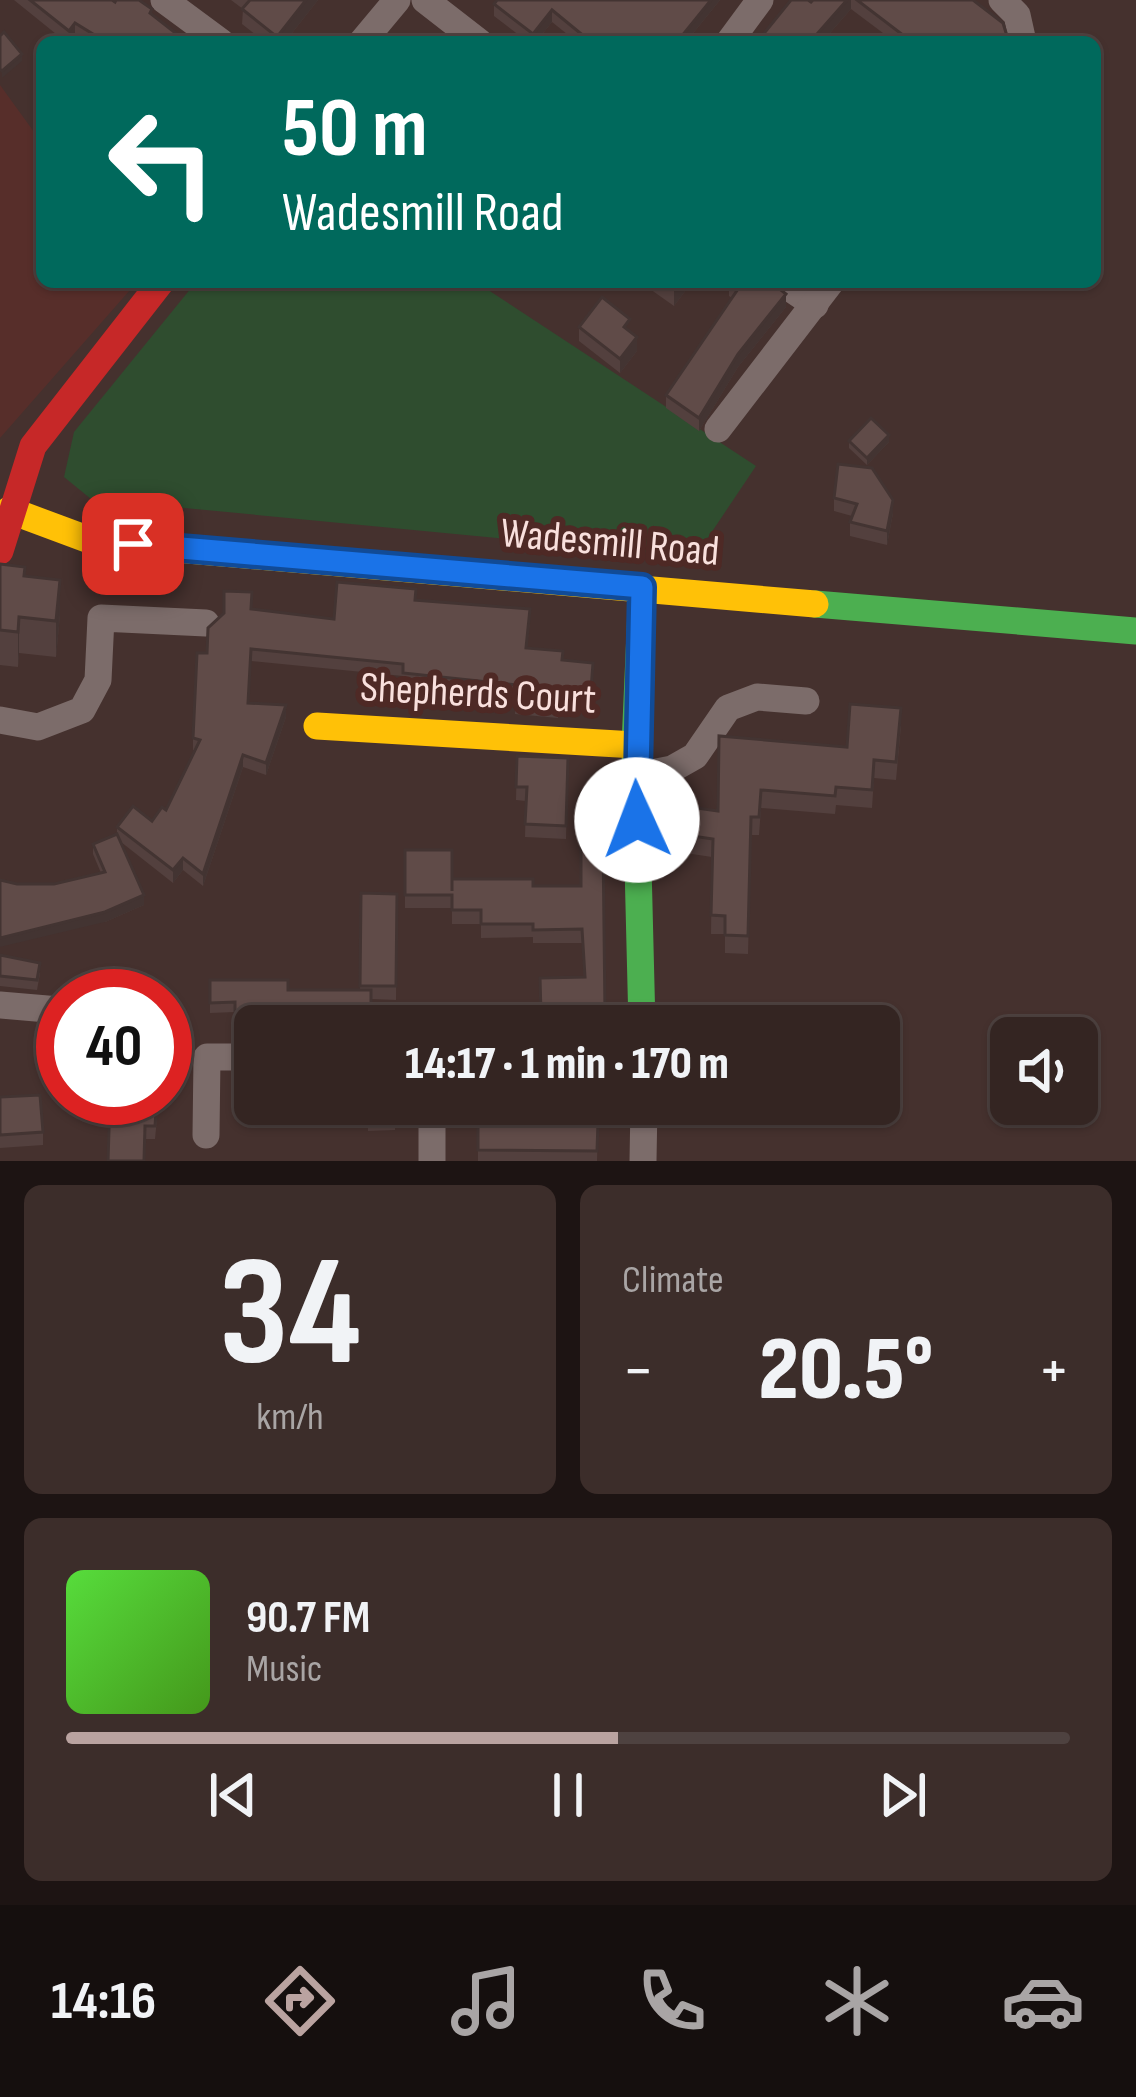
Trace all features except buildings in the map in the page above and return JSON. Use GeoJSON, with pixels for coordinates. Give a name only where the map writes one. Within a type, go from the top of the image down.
{"type":"FeatureCollection","features":[{"type":"Feature","properties":{"kind":"main road"},"geometry":{"type":"LineString","coordinates":[[0,551],[4,512],[33,446],[156,288]]}},
{"type":"Feature","properties":{"kind":"main road","name":"Wadesmill Road"},"geometry":{"type":"LineString","coordinates":[[4,512],[94,542],[1136,631]]}},
{"type":"Feature","properties":{"kind":"main road"},"geometry":{"type":"LineString","coordinates":[[641,1005],[635,745],[642,587]]}},
{"type":"Feature","properties":{"kind":"main road","name":"Shepherds Court"},"geometry":{"type":"LineString","coordinates":[[317,726],[635,745]]}},
{"type":"Feature","properties":{"kind":"street"},"geometry":{"type":"LineString","coordinates":[[164,0],[213,36]]}},
{"type":"Feature","properties":{"kind":"street"},"geometry":{"type":"LineString","coordinates":[[367,36],[397,0]]}},
{"type":"Feature","properties":{"kind":"street"},"geometry":{"type":"LineString","coordinates":[[425,0],[471,36]]}},
{"type":"Feature","properties":{"kind":"street"},"geometry":{"type":"LineString","coordinates":[[733,36],[760,0]]}},
{"type":"Feature","properties":{"kind":"street"},"geometry":{"type":"LineString","coordinates":[[1003,0],[1017,15],[1022,36]]}},
{"type":"Feature","properties":{"kind":"street"},"geometry":{"type":"LineString","coordinates":[[758,425],[727,418],[823,294]]}},
{"type":"Feature","properties":{"kind":"street"},"geometry":{"type":"LineString","coordinates":[[0,720],[38,727],[82,710],[98,680],[101,618],[206,623]]}},
{"type":"Feature","properties":{"kind":"street"},"geometry":{"type":"LineString","coordinates":[[636,776],[672,769],[695,756],[728,708],[757,698],[806,701]]}},
{"type":"Feature","properties":{"kind":"street"},"geometry":{"type":"LineString","coordinates":[[0,1005],[36,1008]]}},
{"type":"Feature","properties":{"kind":"street"},"geometry":{"type":"LineString","coordinates":[[206,1135],[207,1057],[234,1057]]}},
{"type":"Feature","properties":{"kind":"street"},"geometry":{"type":"LineString","coordinates":[[431,1161],[432,1125]]}},
{"type":"Feature","properties":{"kind":"street"},"geometry":{"type":"LineString","coordinates":[[644,1125],[644,1161]]}},
{"type":"Feature","properties":{"kind":"shaded area"},"geometry":{"type":"Polygon","coordinates":[[[0,85],[36,135],[36,288],[132,288],[0,438],[0,85]]]}},
{"type":"Feature","properties":{"kind":"green space"},"geometry":{"type":"Polygon","coordinates":[[[191,288],[485,288],[756,466],[695,557],[91,499],[64,477],[74,432],[191,288]]]}},
{"type":"Feature","properties":{"kind":"traffic: fast"},"geometry":{"type":"LineString","coordinates":[[641,1005],[635,745],[642,587]]}},
{"type":"Feature","properties":{"kind":"traffic: fast"},"geometry":{"type":"LineString","coordinates":[[815,604],[1136,631]]}},
{"type":"Feature","properties":{"kind":"traffic: slow"},"geometry":{"type":"LineString","coordinates":[[9,510],[95,542],[815,604]]}},
{"type":"Feature","properties":{"kind":"traffic: slow"},"geometry":{"type":"LineString","coordinates":[[317,726],[635,745]]}},
{"type":"Feature","properties":{"kind":"traffic: jam"},"geometry":{"type":"LineString","coordinates":[[0,551],[33,446],[156,288]]}},
{"type":"Feature","properties":{"kind":"route"},"geometry":{"type":"LineString","coordinates":[[133,544],[642,587],[635,745],[637,820]]}}]}
